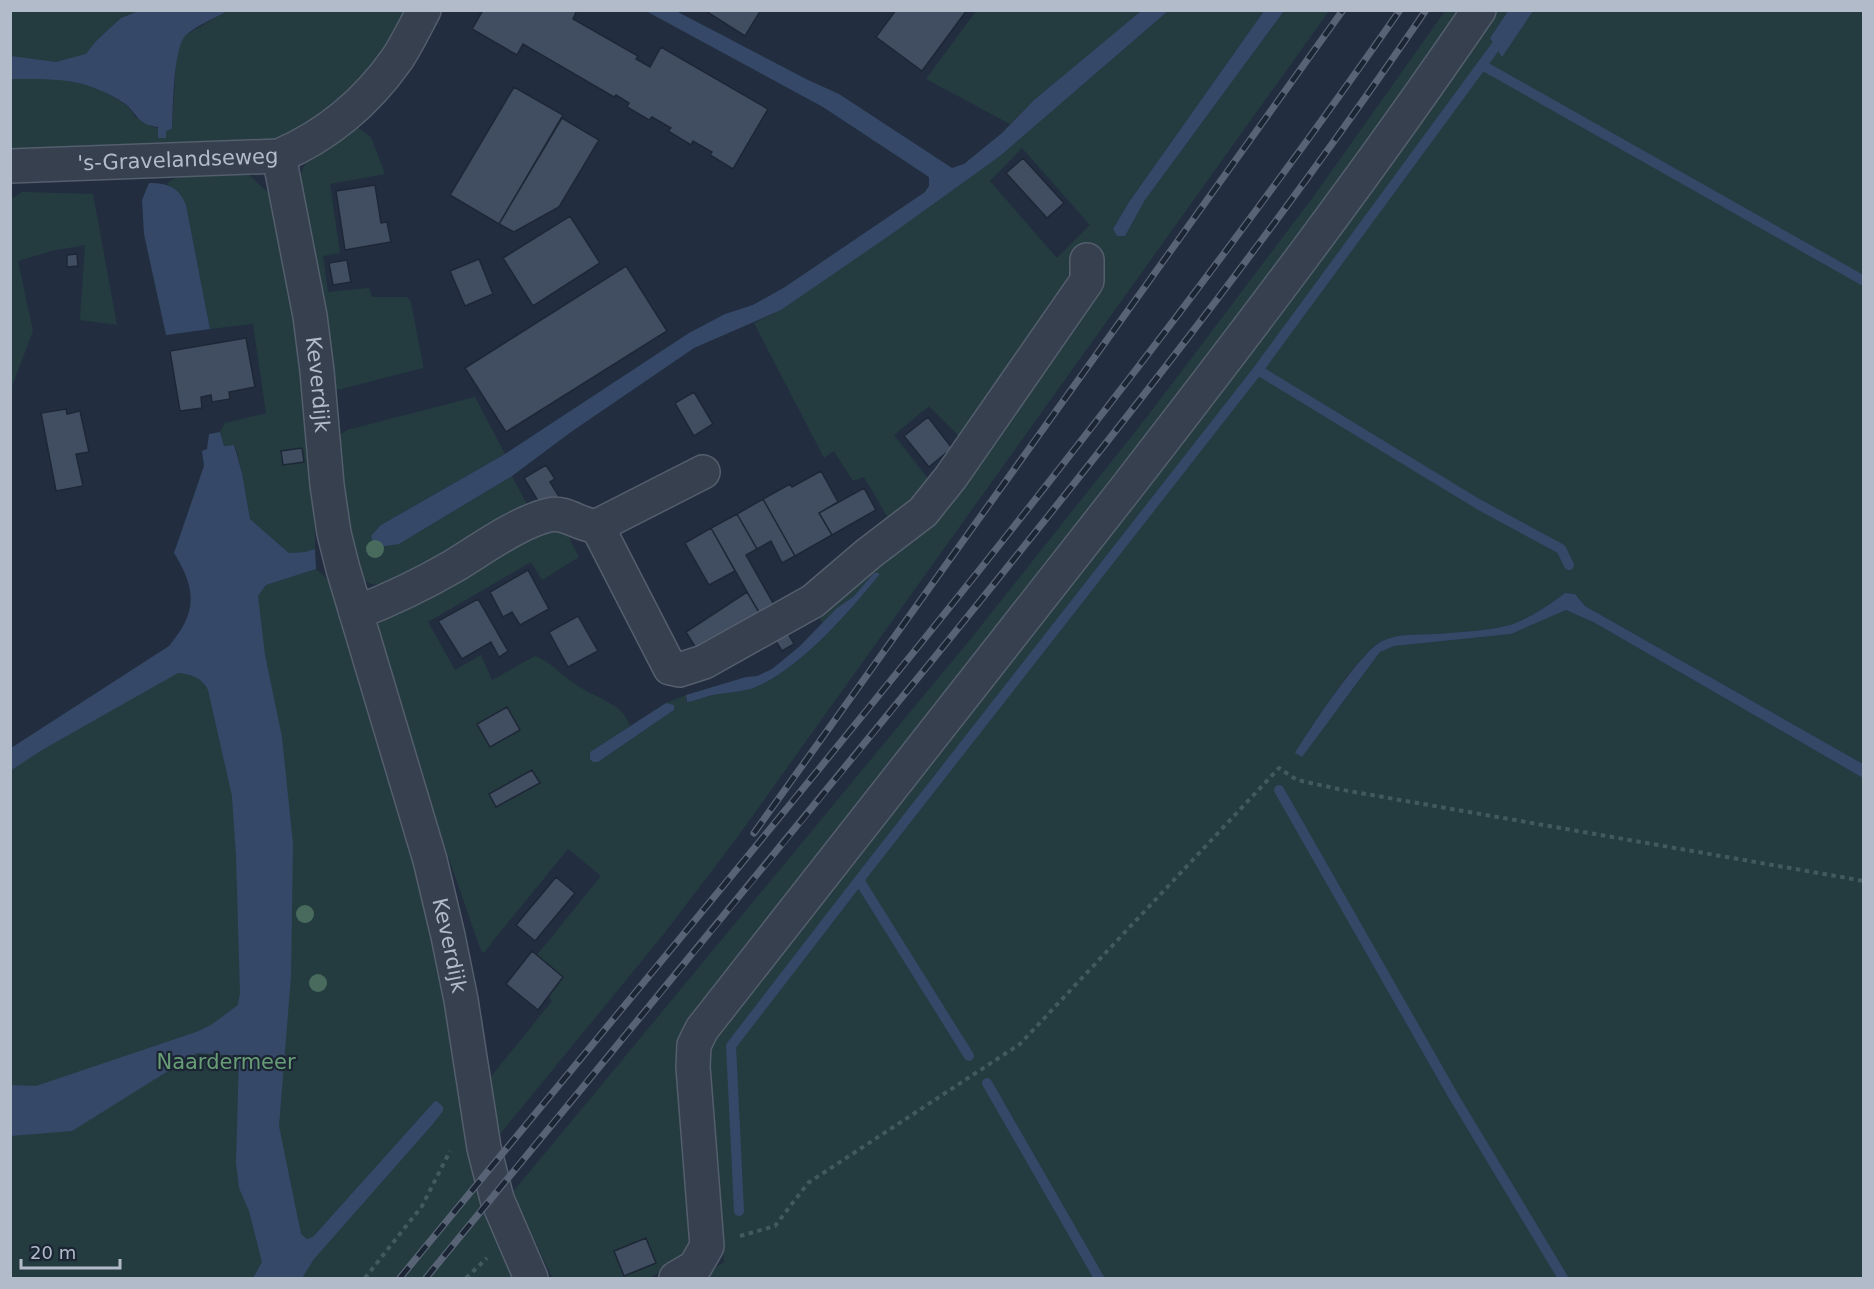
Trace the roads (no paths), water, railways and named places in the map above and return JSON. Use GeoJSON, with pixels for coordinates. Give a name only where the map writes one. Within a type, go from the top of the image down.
{"type":"FeatureCollection","features":[{"type":"Feature","properties":{"kind":"street","name":"'s-Gravelandseweg"},"geometry":{"type":"LineString","coordinates":[[10,166],[279,156],[308,144],[352,111],[374,89],[398,58],[424,10]]}},
{"type":"Feature","properties":{"kind":"street"},"geometry":{"type":"LineString","coordinates":[[676,1278],[695,1267],[707,1246],[693,1066],[694,1045],[702,1029],[998,654],[1228,356],[1340,205],[1479,10]]}},
{"type":"Feature","properties":{"kind":"street","name":"Keverdijk"},"geometry":{"type":"LineString","coordinates":[[279,156],[310,316],[334,533],[430,860],[446,925],[461,1000],[484,1148],[505,1218],[531,1278]]}},
{"type":"Feature","properties":{"kind":"street"},"geometry":{"type":"LineString","coordinates":[[597,526],[669,668],[679,670],[704,662],[813,601],[868,554],[923,512],[951,477],[1087,281],[1087,260]]}},
{"type":"Feature","properties":{"kind":"street"},"geometry":{"type":"LineString","coordinates":[[356,613],[448,569],[527,522],[551,514],[569,516],[586,526],[597,526],[703,472]]}},
{"type":"Feature","properties":{"kind":"water"},"geometry":{"type":"Polygon","coordinates":[[[141,10],[227,11],[190,31],[182,42],[174,79],[172,129],[166,131],[166,138],[158,138],[158,127],[143,122],[126,104],[93,87],[70,81],[11,79],[11,56],[56,62],[86,54],[96,41],[121,18],[141,10]]]}},
{"type":"Feature","properties":{"kind":"water"},"geometry":{"type":"Polygon","coordinates":[[[646,11],[676,11],[839,94],[952,168],[964,164],[1002,133],[1034,100],[1141,11],[1168,11],[1000,156],[781,310],[694,348],[571,432],[512,476],[399,544],[379,547],[374,545],[371,536],[381,525],[505,454],[689,333],[725,314],[753,305],[785,287],[925,192],[929,186],[929,177],[823,107],[646,11]]]}},
{"type":"Feature","properties":{"kind":"water"},"geometry":{"type":"Polygon","coordinates":[[[1264,11],[1284,11],[1145,200],[1125,236],[1117,236],[1113,229],[1129,202],[1264,11]]]}},
{"type":"Feature","properties":{"kind":"water"},"geometry":{"type":"Polygon","coordinates":[[[1508,11],[1533,11],[1502,57],[1490,38],[1508,11]]]}},
{"type":"Feature","properties":{"kind":"water"},"geometry":{"type":"Polygon","coordinates":[[[149,183],[172,187],[180,194],[186,205],[210,329],[166,335],[144,234],[142,200],[149,183]]]}},
{"type":"Feature","properties":{"kind":"water"},"geometry":{"type":"Polygon","coordinates":[[[220,432],[224,446],[234,445],[242,473],[250,519],[289,553],[315,549],[316,569],[266,585],[258,596],[265,655],[282,737],[293,844],[291,976],[279,1126],[301,1234],[307,1239],[313,1237],[434,1102],[437,1101],[443,1107],[443,1111],[432,1125],[314,1259],[302,1278],[253,1278],[262,1262],[249,1211],[239,1188],[236,1163],[239,1056],[197,1053],[72,1131],[11,1136],[11,1085],[36,1086],[196,1032],[211,1025],[238,1005],[240,993],[232,796],[208,690],[203,682],[192,676],[178,673],[42,750],[10,771],[11,748],[169,646],[185,623],[191,601],[190,590],[182,566],[174,553],[204,466],[202,451],[207,449],[209,434],[220,432]]]}},
{"type":"Feature","properties":{"kind":"water"},"geometry":{"type":"Polygon","coordinates":[[[874,573],[879,573],[879,575],[840,620],[794,664],[751,689],[687,702],[686,695],[746,677],[757,676],[772,669],[799,647],[837,608],[853,597],[874,573]]]}},
{"type":"Feature","properties":{"kind":"water"},"geometry":{"type":"Polygon","coordinates":[[[1565,593],[1575,594],[1585,606],[1863,764],[1863,778],[1595,623],[1566,610],[1511,634],[1394,646],[1380,652],[1302,757],[1295,753],[1349,675],[1362,659],[1382,641],[1402,636],[1474,631],[1510,625],[1539,611],[1565,593]]]}},
{"type":"Feature","properties":{"kind":"water"},"geometry":{"type":"Polygon","coordinates":[[[666,703],[674,705],[674,710],[598,762],[590,759],[590,752],[666,703]]]}},
{"type":"Feature","properties":{"kind":"waterway"},"geometry":{"type":"LineString","coordinates":[[1482,65],[1496,46]]}},
{"type":"Feature","properties":{"kind":"waterway"},"geometry":{"type":"LineString","coordinates":[[859,880],[1258,370],[1482,65],[1864,281]]}},
{"type":"Feature","properties":{"kind":"waterway"},"geometry":{"type":"LineString","coordinates":[[1258,370],[1478,504],[1561,549],[1569,565]]}},
{"type":"Feature","properties":{"kind":"waterway"},"geometry":{"type":"LineString","coordinates":[[1279,790],[1454,1097],[1563,1278]]}},
{"type":"Feature","properties":{"kind":"waterway"},"geometry":{"type":"LineString","coordinates":[[739,1211],[731,1046],[859,880],[969,1056]]}},
{"type":"Feature","properties":{"kind":"waterway"},"geometry":{"type":"LineString","coordinates":[[987,1083],[1099,1278]]}},
{"type":"Feature","properties":{"kind":"railway"},"geometry":{"type":"LineString","coordinates":[[754,833],[1343,10]]}},
{"type":"Feature","properties":{"kind":"railway"},"geometry":{"type":"LineString","coordinates":[[400,1278],[785,811],[1038,496],[1283,174],[1400,10]]}},
{"type":"Feature","properties":{"kind":"railway"},"geometry":{"type":"LineString","coordinates":[[426,1278],[867,740],[1122,423],[1308,178],[1426,10]]}},
{"type":"Feature","properties":{"kind":"park label","name":"Naardermeer"},"geometry":{"type":"Point","coordinates":[226,1062]}}]}
